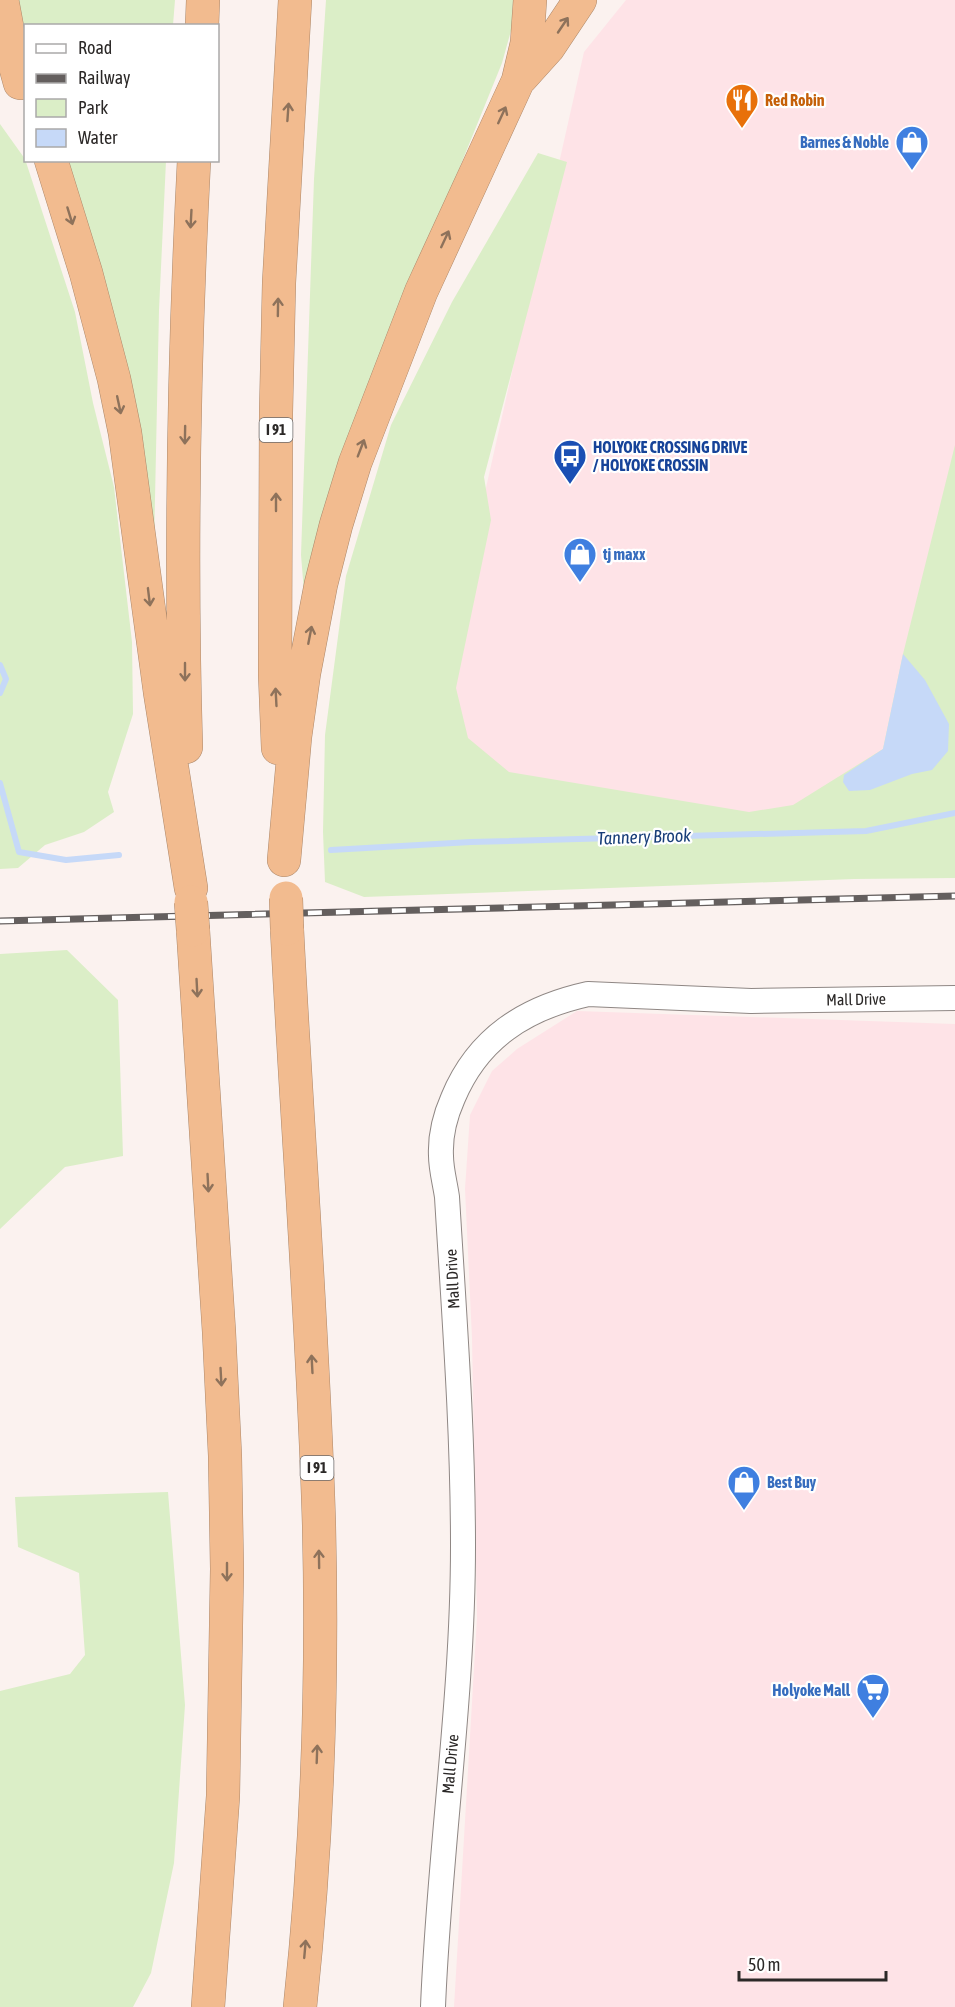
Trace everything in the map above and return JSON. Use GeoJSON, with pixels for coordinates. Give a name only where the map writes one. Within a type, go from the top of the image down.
{"type":"FeatureCollection","features":[{"type":"Feature","properties":{"kind":"highway"},"geometry":{"type":"LineString","coordinates":[[2,0],[12,54],[23,89]]}},
{"type":"Feature","properties":{"kind":"highway"},"geometry":{"type":"LineString","coordinates":[[202,24],[203,0]]}},
{"type":"Feature","properties":{"kind":"highway","name":"I 91"},"geometry":{"type":"LineString","coordinates":[[295,0],[279,272],[275,674],[315,1423],[319,1561],[318,1721],[300,2007]]}},
{"type":"Feature","properties":{"kind":"highway"},"geometry":{"type":"LineString","coordinates":[[284,860],[293,758],[304,673],[321,584],[345,493],[421,292],[518,81],[527,43],[530,0]]}},
{"type":"Feature","properties":{"kind":"highway"},"geometry":{"type":"LineString","coordinates":[[518,81],[548,48],[580,0]]}},
{"type":"Feature","properties":{"kind":"highway"},"geometry":{"type":"LineString","coordinates":[[0,46],[23,89]]}},
{"type":"Feature","properties":{"kind":"highway"},"geometry":{"type":"LineString","coordinates":[[52,162],[92,294],[125,433],[192,906]]}},
{"type":"Feature","properties":{"kind":"highway"},"geometry":{"type":"LineString","coordinates":[[194,162],[184,479],[185,718],[192,906],[219,1332],[227,1558],[227,1683],[223,1796],[208,2007]]}},
{"type":"Feature","properties":{"kind":"street","name":"Mall Drive"},"geometry":{"type":"LineString","coordinates":[[433,2007],[458,1667],[462,1558],[461,1474],[450,1241],[441,1158],[445,1121],[458,1084],[481,1050],[497,1035],[523,1018],[546,1007],[588,994],[751,1001],[955,998]]}},
{"type":"Feature","properties":{"kind":"shaded area"},"geometry":{"type":"Polygon","coordinates":[[[626,0],[955,0],[955,531],[902,763],[764,826],[425,759],[584,52],[626,0]]]}},
{"type":"Feature","properties":{"kind":"shaded area","name":"Holyoke Mall"},"geometry":{"type":"Polygon","coordinates":[[[577,1011],[955,1024],[955,2007],[454,2007],[477,1618],[472,1338],[465,1189],[470,1115],[492,1071],[517,1049],[577,1011]]]}},
{"type":"Feature","properties":{"kind":"green space"},"geometry":{"type":"Polygon","coordinates":[[[14,0],[175,0],[173,24],[24,24],[24,45],[14,0]]]}},
{"type":"Feature","properties":{"kind":"green space"},"geometry":{"type":"Polygon","coordinates":[[[326,0],[513,0],[512,27],[502,63],[431,238],[304,592],[301,555],[314,179],[326,0]]]}},
{"type":"Feature","properties":{"kind":"green space"},"geometry":{"type":"Polygon","coordinates":[[[0,124],[26,162],[75,312],[93,403],[114,487],[132,642],[133,714],[108,792],[114,812],[84,832],[45,845],[18,868],[0,869],[0,124]]]}},
{"type":"Feature","properties":{"kind":"green space"},"geometry":{"type":"Polygon","coordinates":[[[538,153],[567,162],[484,477],[491,520],[456,688],[468,738],[509,772],[749,812],[793,805],[883,749],[903,654],[955,445],[955,878],[854,879],[364,897],[325,882],[323,832],[325,735],[346,576],[391,425],[452,302],[538,153]]]}},
{"type":"Feature","properties":{"kind":"green space"},"geometry":{"type":"Polygon","coordinates":[[[61,162],[166,162],[159,310],[154,547],[61,162]]]}},
{"type":"Feature","properties":{"kind":"green space"},"geometry":{"type":"Polygon","coordinates":[[[67,950],[118,1000],[123,1156],[65,1167],[0,1229],[0,954],[67,950]]]}},
{"type":"Feature","properties":{"kind":"green space"},"geometry":{"type":"Polygon","coordinates":[[[168,1492],[185,1705],[174,1863],[151,1973],[133,2007],[0,2007],[0,1691],[70,1674],[85,1655],[79,1573],[18,1547],[15,1497],[168,1492]]]}},
{"type":"Feature","properties":{"kind":"water"},"geometry":{"type":"Polygon","coordinates":[[[903,654],[925,680],[949,724],[948,751],[932,770],[912,774],[870,790],[849,791],[843,782],[844,775],[883,749],[903,654]]]}},
{"type":"Feature","properties":{"kind":"waterway","name":"Tannery Brook"},"geometry":{"type":"LineString","coordinates":[[0,665],[6,679],[0,693]]}},
{"type":"Feature","properties":{"kind":"waterway","name":"Tannery Brook"},"geometry":{"type":"LineString","coordinates":[[0,783],[19,852],[66,860],[119,855]]}},
{"type":"Feature","properties":{"kind":"waterway","name":"Tannery Brook"},"geometry":{"type":"LineString","coordinates":[[331,850],[471,842],[866,831],[955,813]]}},
{"type":"Feature","properties":{"kind":"railway"},"geometry":{"type":"LineString","coordinates":[[0,921],[955,896]]}},
{"type":"Feature","properties":{"kind":"place","name":"Red Robin"},"geometry":{"type":"Point","coordinates":[742,129]}},
{"type":"Feature","properties":{"kind":"place","name":"Barnes & Noble"},"geometry":{"type":"Point","coordinates":[912,171]}},
{"type":"Feature","properties":{"kind":"place","name":"HOLYOKE CROSSING DRIVE / HOLYOKE CROSSIN"},"geometry":{"type":"Point","coordinates":[570,485]}},
{"type":"Feature","properties":{"kind":"place","name":"tj maxx"},"geometry":{"type":"Point","coordinates":[580,583]}},
{"type":"Feature","properties":{"kind":"place","name":"Best Buy"},"geometry":{"type":"Point","coordinates":[744,1511]}},
{"type":"Feature","properties":{"kind":"place","name":"Holyoke Mall"},"geometry":{"type":"Point","coordinates":[873,1719]}}]}
